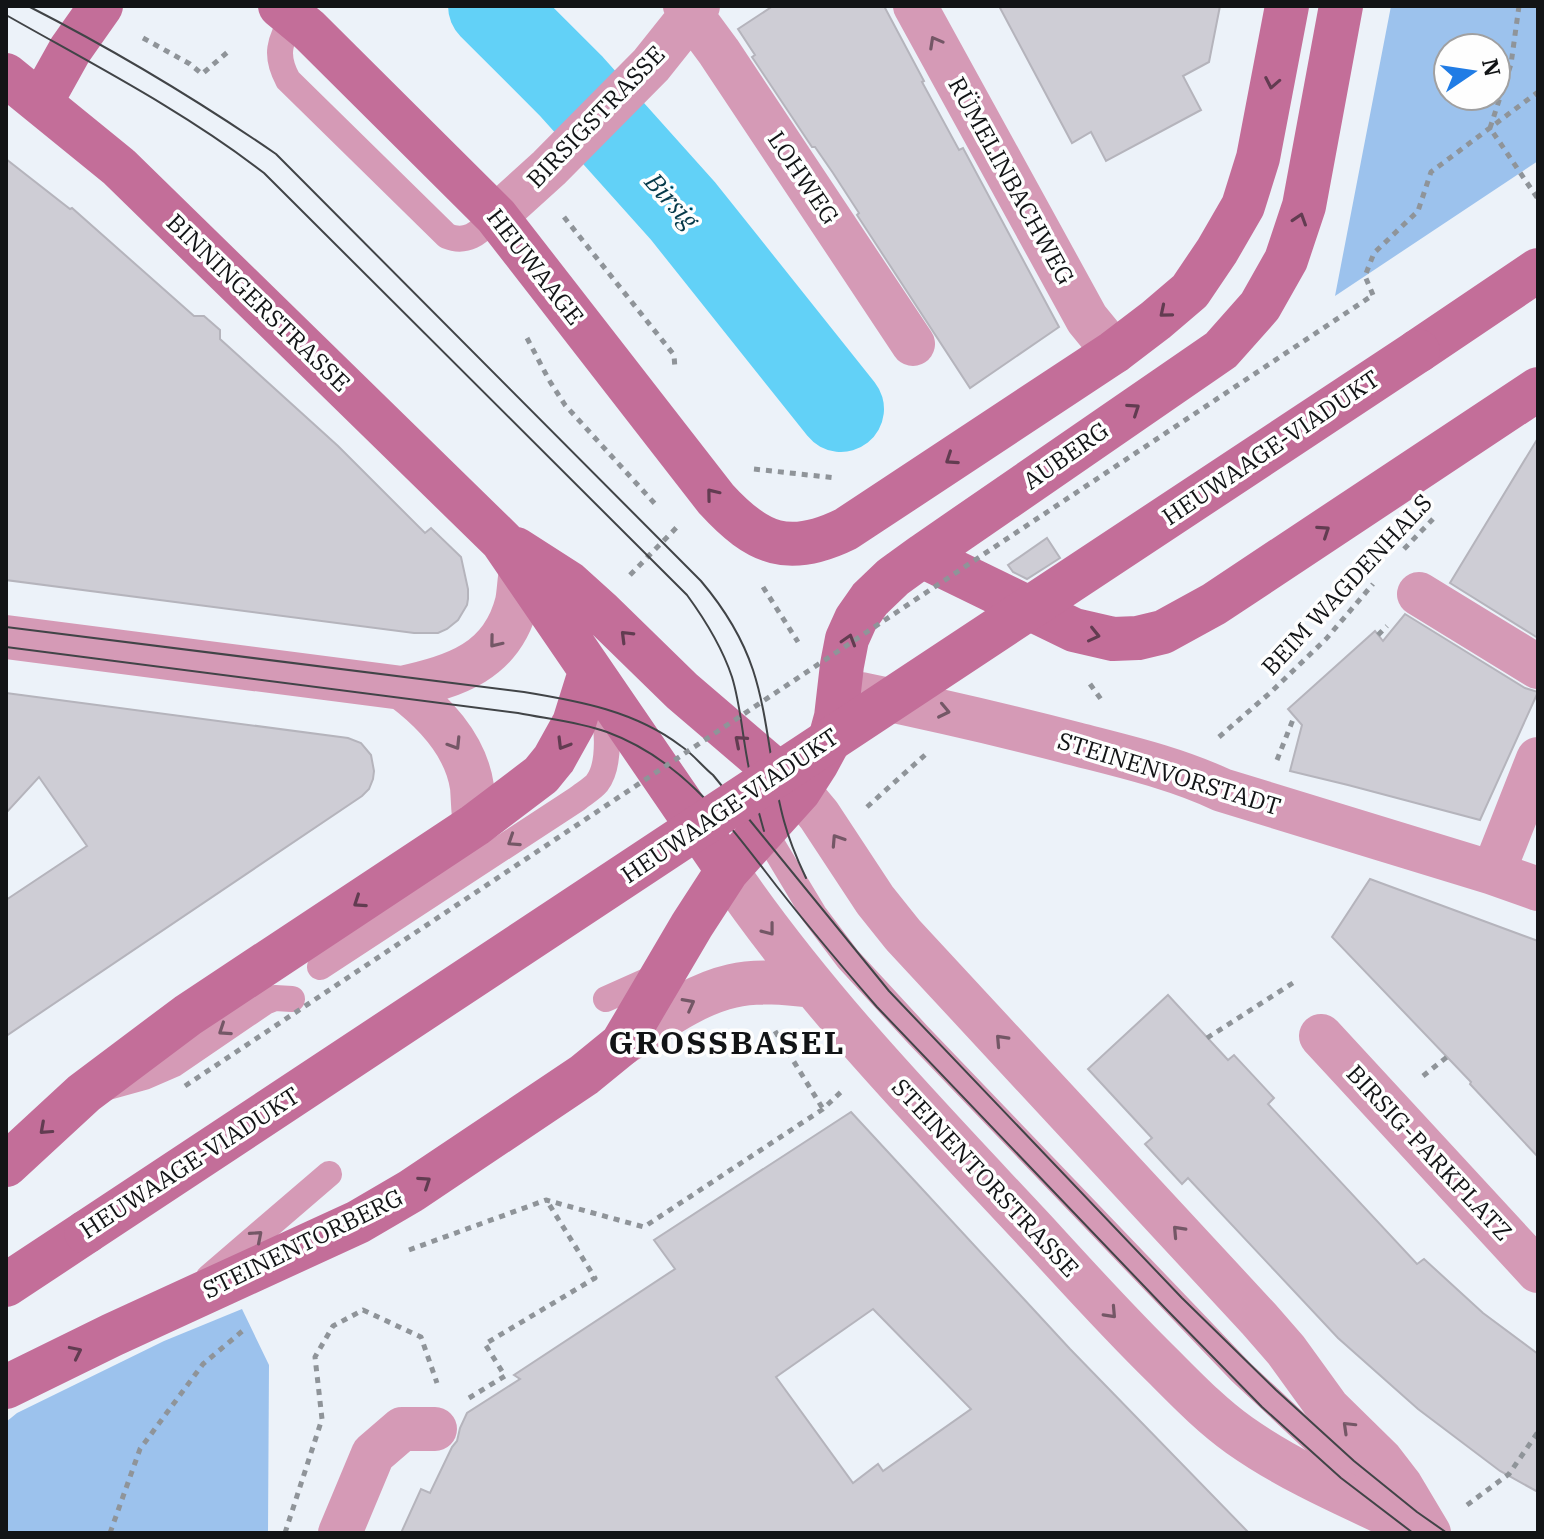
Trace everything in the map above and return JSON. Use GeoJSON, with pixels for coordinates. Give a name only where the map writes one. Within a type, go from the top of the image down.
{"type":"FeatureCollection","features":[{"type":"Feature","properties":{"kind":"main road"},"geometry":{"type":"LineString","coordinates":[[41,102],[70,50],[101,6]]}},
{"type":"Feature","properties":{"kind":"main road"},"geometry":{"type":"LineString","coordinates":[[773,542],[807,544],[846,529],[1114,352],[1190,291],[1243,206],[1258,158],[1287,6]]}},
{"type":"Feature","properties":{"kind":"main road","name":"AUBERG"},"geometry":{"type":"LineString","coordinates":[[727,871],[799,791],[830,739],[836,717],[826,674],[842,665],[847,639],[870,599],[922,556],[1221,350],[1260,306],[1286,260],[1304,206],[1341,6]]}},
{"type":"Feature","properties":{"kind":"main road","name":"HEUWAAGE"},"geometry":{"type":"LineString","coordinates":[[286,11],[496,216],[716,499],[732,516],[773,542]]}},
{"type":"Feature","properties":{"kind":"main road","name":"BINNINGERSTRASSE"},"geometry":{"type":"LineString","coordinates":[[6,75],[119,167],[512,556],[590,672],[632,728]]}},
{"type":"Feature","properties":{"kind":"main road","name":"HEUWAAGE-VIADUKT"},"geometry":{"type":"LineString","coordinates":[[6,1285],[1538,270]]}},
{"type":"Feature","properties":{"kind":"main road"},"geometry":{"type":"LineString","coordinates":[[922,556],[1074,630],[1113,639],[1138,638],[1163,632],[1214,604],[1538,389]]}},
{"type":"Feature","properties":{"kind":"main road","name":"BINNINGERSTRASSE"},"geometry":{"type":"LineString","coordinates":[[512,556],[537,561],[569,583],[682,691],[799,791]]}},
{"type":"Feature","properties":{"kind":"main road"},"geometry":{"type":"LineString","coordinates":[[6,1165],[84,1093],[188,1015],[475,825],[541,775],[554,759],[574,723],[590,672]]}},
{"type":"Feature","properties":{"kind":"main road","name":"STEINENTORSTRASSE"},"geometry":{"type":"LineString","coordinates":[[632,728],[727,871]]}},
{"type":"Feature","properties":{"kind":"main road","name":"STEINENTORBERG"},"geometry":{"type":"LineString","coordinates":[[6,1387],[358,1222],[411,1191],[573,1083],[622,1044],[727,871]]}},
{"type":"Feature","properties":{"kind":"main road"},"geometry":{"type":"LineString","coordinates":[[6,1309],[42,1261]]}},
{"type":"Feature","properties":{"kind":"street","name":"RÜMELINBACHWEG"},"geometry":{"type":"LineString","coordinates":[[915,6],[1087,319],[1114,352]]}},
{"type":"Feature","properties":{"kind":"street","name":"BIRSIGSTRASSE"},"geometry":{"type":"LineString","coordinates":[[496,216],[549,168],[651,65],[691,9]]}},
{"type":"Feature","properties":{"kind":"street","name":"LOHWEG"},"geometry":{"type":"LineString","coordinates":[[691,9],[913,344]]}},
{"type":"Feature","properties":{"kind":"street"},"geometry":{"type":"LineString","coordinates":[[6,637],[402,688],[435,681],[474,664],[501,638],[517,602],[512,556]]}},
{"type":"Feature","properties":{"kind":"street"},"geometry":{"type":"LineString","coordinates":[[1419,594],[1538,667]]}},
{"type":"Feature","properties":{"kind":"street","name":"STEINENVORSTADT"},"geometry":{"type":"LineString","coordinates":[[826,674],[1179,772],[1222,790],[1538,889]]}},
{"type":"Feature","properties":{"kind":"street"},"geometry":{"type":"LineString","coordinates":[[402,688],[433,714],[463,757],[472,787],[475,825]]}},
{"type":"Feature","properties":{"kind":"street"},"geometry":{"type":"LineString","coordinates":[[1493,873],[1538,759]]}},
{"type":"Feature","properties":{"kind":"street"},"geometry":{"type":"LineString","coordinates":[[799,791],[903,935],[1259,1319],[1328,1408],[1381,1460],[1436,1527]]}},
{"type":"Feature","properties":{"kind":"street","name":"STEINENTORSTRASSE"},"geometry":{"type":"LineString","coordinates":[[727,871],[813,986],[875,1060],[1126,1329],[1202,1405],[1246,1440],[1298,1472],[1436,1527]]}},
{"type":"Feature","properties":{"kind":"street","name":"STEINENTORBERG"},"geometry":{"type":"LineString","coordinates":[[622,1044],[686,1005],[730,986],[748,983],[813,986]]}},
{"type":"Feature","properties":{"kind":"street","name":"BIRSIG-PARKPLATZ"},"geometry":{"type":"LineString","coordinates":[[1321,1036],[1538,1271]]}},
{"type":"Feature","properties":{"kind":"street"},"geometry":{"type":"LineString","coordinates":[[340,1533],[373,1454],[402,1429],[438,1410]]}},
{"type":"Feature","properties":{"kind":"lane"},"geometry":{"type":"LineString","coordinates":[[320,967],[597,783],[603,770],[607,732],[603,708],[590,672]]}},
{"type":"Feature","properties":{"kind":"lane"},"geometry":{"type":"LineString","coordinates":[[764,831],[814,914],[848,959],[1241,1372],[1317,1443],[1436,1527]]}},
{"type":"Feature","properties":{"kind":"lane"},"geometry":{"type":"LineString","coordinates":[[606,999],[662,974]]}},
{"type":"Feature","properties":{"kind":"lane"},"geometry":{"type":"LineString","coordinates":[[84,1093],[144,1077],[174,1064],[265,1002],[275,998],[292,999]]}},
{"type":"Feature","properties":{"kind":"lane"},"geometry":{"type":"LineString","coordinates":[[176,1305],[329,1174]]}},
{"type":"Feature","properties":{"kind":"path"},"geometry":{"type":"LineString","coordinates":[[1519,6],[1511,64],[1490,128],[1538,199]]}},
{"type":"Feature","properties":{"kind":"path"},"geometry":{"type":"LineString","coordinates":[[143,38],[202,74],[230,50]]}},
{"type":"Feature","properties":{"kind":"path"},"geometry":{"type":"LineString","coordinates":[[185,1086],[1373,295],[1365,276],[1374,253],[1418,211],[1431,172],[1538,92]]}},
{"type":"Feature","properties":{"kind":"path","name":"BEIM WAGDENHALS"},"geometry":{"type":"LineString","coordinates":[[1399,554],[1439,513]]}},
{"type":"Feature","properties":{"kind":"path"},"geometry":{"type":"LineString","coordinates":[[625,580],[662,542]]}},
{"type":"Feature","properties":{"kind":"path"},"geometry":{"type":"LineString","coordinates":[[773,542],[758,579],[802,648]]}},
{"type":"Feature","properties":{"kind":"path","name":"BEIM WAGDENHALS"},"geometry":{"type":"LineString","coordinates":[[1179,772],[1315,650],[1381,575]]}},
{"type":"Feature","properties":{"kind":"path"},"geometry":{"type":"LineString","coordinates":[[862,812],[969,716]]}},
{"type":"Feature","properties":{"kind":"path"},"geometry":{"type":"LineString","coordinates":[[1207,1038],[1296,981]]}},
{"type":"Feature","properties":{"kind":"path"},"geometry":{"type":"LineString","coordinates":[[772,1025],[823,1109]]}},
{"type":"Feature","properties":{"kind":"path"},"geometry":{"type":"LineString","coordinates":[[397,1255],[546,1200],[644,1227],[823,1109],[875,1060]]}},
{"type":"Feature","properties":{"kind":"path"},"geometry":{"type":"LineString","coordinates":[[469,1398],[505,1376],[485,1344],[595,1278],[546,1200]]}},
{"type":"Feature","properties":{"kind":"path"},"geometry":{"type":"LineString","coordinates":[[285,1533],[322,1419],[315,1357],[333,1326],[363,1310],[421,1337],[438,1410]]}},
{"type":"Feature","properties":{"kind":"path"},"geometry":{"type":"LineString","coordinates":[[110,1533],[140,1449],[203,1364],[256,1320]]}},
{"type":"Feature","properties":{"kind":"path"},"geometry":{"type":"LineString","coordinates":[[1436,1527],[1509,1474],[1538,1432]]}},
{"type":"Feature","properties":{"kind":"shaded area"},"geometry":{"type":"Polygon","coordinates":[[[1391,6],[1538,6],[1538,161],[1335,296],[1391,6]]]}},
{"type":"Feature","properties":{"kind":"shaded area"},"geometry":{"type":"Polygon","coordinates":[[[242,1309],[269,1365],[268,1533],[6,1533],[6,1422],[17,1413],[164,1341],[242,1309]]]}},
{"type":"Feature","properties":{"kind":"building"},"geometry":{"type":"Polygon","coordinates":[[[773,6],[884,6],[959,150],[963,148],[1059,327],[970,388],[833,173],[752,57],[755,55],[738,29],[773,6]]]}},
{"type":"Feature","properties":{"kind":"building"},"geometry":{"type":"Polygon","coordinates":[[[999,6],[1220,6],[1209,62],[1183,76],[1201,110],[1106,161],[1091,132],[1072,143],[999,6]]]}},
{"type":"Feature","properties":{"kind":"building"},"geometry":{"type":"Polygon","coordinates":[[[6,159],[72,208],[194,316],[204,316],[220,330],[220,339],[338,446],[425,533],[431,528],[461,557],[468,599],[458,620],[438,633],[414,633],[6,580],[6,159]]]}},
{"type":"Feature","properties":{"kind":"building"},"geometry":{"type":"Polygon","coordinates":[[[1538,438],[1538,638],[1450,583],[1538,438]]]}},
{"type":"Feature","properties":{"kind":"building"},"geometry":{"type":"Polygon","coordinates":[[[1047,538],[1060,558],[1027,579],[1013,572],[1008,565],[1047,538]]]}},
{"type":"Feature","properties":{"kind":"building"},"geometry":{"type":"Polygon","coordinates":[[[1405,614],[1525,688],[1538,692],[1480,820],[1290,771],[1302,725],[1288,709],[1375,631],[1383,641],[1405,614]]]}},
{"type":"Feature","properties":{"kind":"building"},"geometry":{"type":"Polygon","coordinates":[[[6,693],[348,738],[361,743],[371,755],[373,779],[362,796],[6,1036],[6,900],[87,846],[39,777],[6,813],[6,693]]]}},
{"type":"Feature","properties":{"kind":"building"},"geometry":{"type":"Polygon","coordinates":[[[1370,879],[1538,941],[1538,1157],[1332,937],[1370,879]]]}},
{"type":"Feature","properties":{"kind":"building"},"geometry":{"type":"Polygon","coordinates":[[[1168,995],[1228,1060],[1234,1055],[1274,1098],[1268,1104],[1417,1264],[1424,1259],[1483,1313],[1538,1354],[1538,1492],[1500,1471],[1418,1409],[1338,1338],[1188,1178],[1182,1184],[1145,1144],[1152,1138],[1088,1069],[1168,995]]]}},
{"type":"Feature","properties":{"kind":"building"},"geometry":{"type":"Polygon","coordinates":[[[851,1112],[1070,1349],[1249,1533],[401,1533],[421,1489],[430,1493],[457,1441],[467,1413],[520,1379],[514,1375],[675,1269],[654,1240],[851,1112]],[[873,1309],[776,1377],[853,1483],[878,1464],[883,1471],[971,1409],[873,1309]]]}},
{"type":"Feature","properties":{"kind":"waterway","name":"Birsig"},"geometry":{"type":"LineString","coordinates":[[491,6],[571,86],[683,211],[841,409]]}},
{"type":"Feature","properties":{"kind":"tram line"},"geometry":{"type":"LineString","coordinates":[[28,6],[154,76],[276,154],[701,581],[731,623],[753,670],[784,821],[806,878]]}},
{"type":"Feature","properties":{"kind":"tram line"},"geometry":{"type":"LineString","coordinates":[[6,15],[170,109],[264,173],[687,595],[713,634],[732,677],[750,776],[764,831]]}},
{"type":"Feature","properties":{"kind":"tram line"},"geometry":{"type":"LineString","coordinates":[[6,627],[524,692],[606,709],[663,734],[713,775],[889,991],[1182,1298],[1354,1461],[1447,1533]]}},
{"type":"Feature","properties":{"kind":"tram line"},"geometry":{"type":"LineString","coordinates":[[6,647],[518,713],[607,732],[655,757],[677,772],[714,809],[877,1007],[1164,1307],[1262,1407],[1341,1478],[1413,1533]]}},
{"type":"Feature","properties":{"kind":"district","name":"GROSSBASEL"},"geometry":{"type":"Point","coordinates":[727,1043]}}]}
